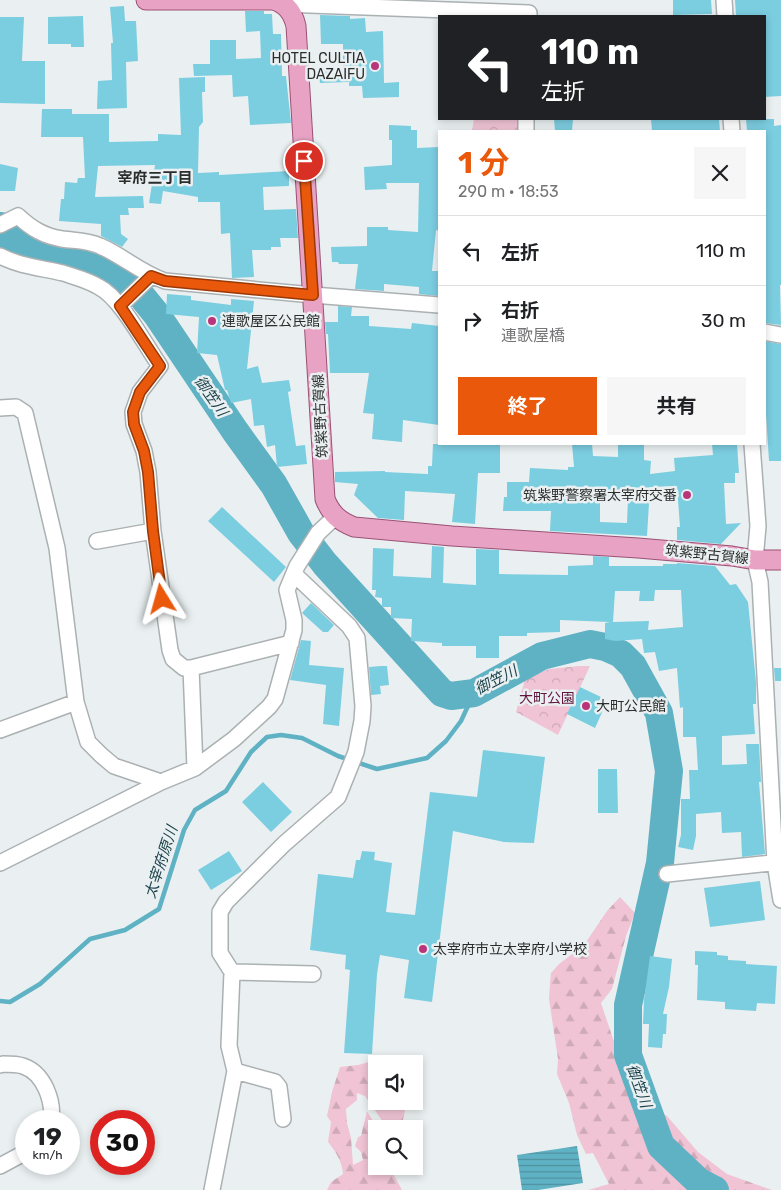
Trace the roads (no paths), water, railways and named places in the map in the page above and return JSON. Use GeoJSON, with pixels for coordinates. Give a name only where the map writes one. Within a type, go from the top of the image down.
{"type":"FeatureCollection","features":[{"type":"Feature","properties":{"kind":"main road"},"geometry":{"type":"LineString","coordinates":[[146,0],[273,0],[282,4]]}},
{"type":"Feature","properties":{"kind":"main road","name":"筑紫野古賀線"},"geometry":{"type":"LineString","coordinates":[[282,4],[291,13],[296,26],[325,499],[329,510],[335,517],[354,527],[452,536],[647,548],[755,560],[781,560]]}},
{"type":"Feature","properties":{"kind":"street"},"geometry":{"type":"LineString","coordinates":[[724,0],[725,15]]}},
{"type":"Feature","properties":{"kind":"street"},"geometry":{"type":"LineString","coordinates":[[282,4],[529,15]]}},
{"type":"Feature","properties":{"kind":"street"},"geometry":{"type":"LineString","coordinates":[[7,222],[18,216],[30,227],[42,234],[63,239],[88,241],[102,247],[149,278],[313,295],[438,305]]}},
{"type":"Feature","properties":{"kind":"street"},"geometry":{"type":"LineString","coordinates":[[0,256],[12,262],[80,278],[101,287],[122,304],[160,366],[140,392],[133,412],[134,424],[144,451],[148,472],[153,531],[170,650],[173,659],[184,668],[191,668],[291,643]]}},
{"type":"Feature","properties":{"kind":"street"},"geometry":{"type":"LineString","coordinates":[[122,304],[149,278]]}},
{"type":"Feature","properties":{"kind":"street"},"geometry":{"type":"LineString","coordinates":[[766,332],[781,335]]}},
{"type":"Feature","properties":{"kind":"street"},"geometry":{"type":"LineString","coordinates":[[0,408],[16,407],[25,413],[57,548],[76,702],[88,742],[114,766],[161,782]]}},
{"type":"Feature","properties":{"kind":"street"},"geometry":{"type":"LineString","coordinates":[[752,445],[758,526],[755,560],[760,582],[781,900]]}},
{"type":"Feature","properties":{"kind":"street"},"geometry":{"type":"LineString","coordinates":[[0,863],[161,782],[195,768],[234,739],[272,703],[295,626],[287,590],[296,570],[318,533],[335,517]]}},
{"type":"Feature","properties":{"kind":"street"},"geometry":{"type":"LineString","coordinates":[[97,541],[153,531]]}},
{"type":"Feature","properties":{"kind":"street"},"geometry":{"type":"LineString","coordinates":[[212,1190],[235,1071],[229,1046],[232,972],[220,953],[220,912],[226,902],[284,844],[338,797],[356,752],[362,721],[357,638],[350,626],[296,570]]}},
{"type":"Feature","properties":{"kind":"street"},"geometry":{"type":"LineString","coordinates":[[191,668],[195,768]]}},
{"type":"Feature","properties":{"kind":"street"},"geometry":{"type":"LineString","coordinates":[[0,730],[76,702]]}},
{"type":"Feature","properties":{"kind":"street"},"geometry":{"type":"LineString","coordinates":[[667,874],[778,862]]}},
{"type":"Feature","properties":{"kind":"street"},"geometry":{"type":"LineString","coordinates":[[232,972],[313,974]]}},
{"type":"Feature","properties":{"kind":"street"},"geometry":{"type":"LineString","coordinates":[[0,1065],[23,1066],[40,1078],[48,1095],[52,1110]]}},
{"type":"Feature","properties":{"kind":"street"},"geometry":{"type":"LineString","coordinates":[[235,1071],[275,1082],[279,1087],[283,1119]]}},
{"type":"Feature","properties":{"kind":"street"},"geometry":{"type":"LineString","coordinates":[[0,1166],[15,1158]]}},
{"type":"Feature","properties":{"kind":"water"},"geometry":{"type":"Polygon","coordinates":[[[577,1146],[583,1183],[538,1190],[522,1190],[517,1155],[577,1146]]]}},
{"type":"Feature","properties":{"kind":"waterway","name":"御笠川"},"geometry":{"type":"LineString","coordinates":[[0,226],[7,235],[23,245],[101,270],[131,283],[157,315],[235,431],[274,485],[301,533],[325,564],[442,693],[451,696],[474,693],[542,656],[590,644],[605,647],[621,654],[633,666],[659,713],[669,771],[660,863],[628,1005],[628,1055],[661,1146],[698,1181],[715,1190]]}},
{"type":"Feature","properties":{"kind":"waterway","name":"太宰府原川"},"geometry":{"type":"LineString","coordinates":[[0,1001],[10,1002],[40,984],[90,939],[125,930],[159,909],[184,830],[195,810],[226,791],[251,752],[267,737],[281,735],[302,738],[338,756],[377,769],[427,758],[446,741],[461,721],[474,693]]}},
{"type":"Feature","properties":{"kind":"place","name":"HOTEL CULTIA DAZAIFU"},"geometry":{"type":"Point","coordinates":[375,66]}},
{"type":"Feature","properties":{"kind":"place","name":"連歌屋区公民館"},"geometry":{"type":"Point","coordinates":[212,321]}},
{"type":"Feature","properties":{"kind":"place","name":"筑紫野警察署太宰府交番"},"geometry":{"type":"Point","coordinates":[687,495]}},
{"type":"Feature","properties":{"kind":"place","name":"大町公民館"},"geometry":{"type":"Point","coordinates":[586,706]}},
{"type":"Feature","properties":{"kind":"place","name":"太宰府市立太宰府小学校"},"geometry":{"type":"Point","coordinates":[423,949]}},
{"type":"Feature","properties":{"kind":"district","name":"宰府三丁目"},"geometry":{"type":"Point","coordinates":[155,178]}},
{"type":"Feature","properties":{"kind":"park label","name":"大町公園"},"geometry":{"type":"Point","coordinates":[547,698]}}]}
